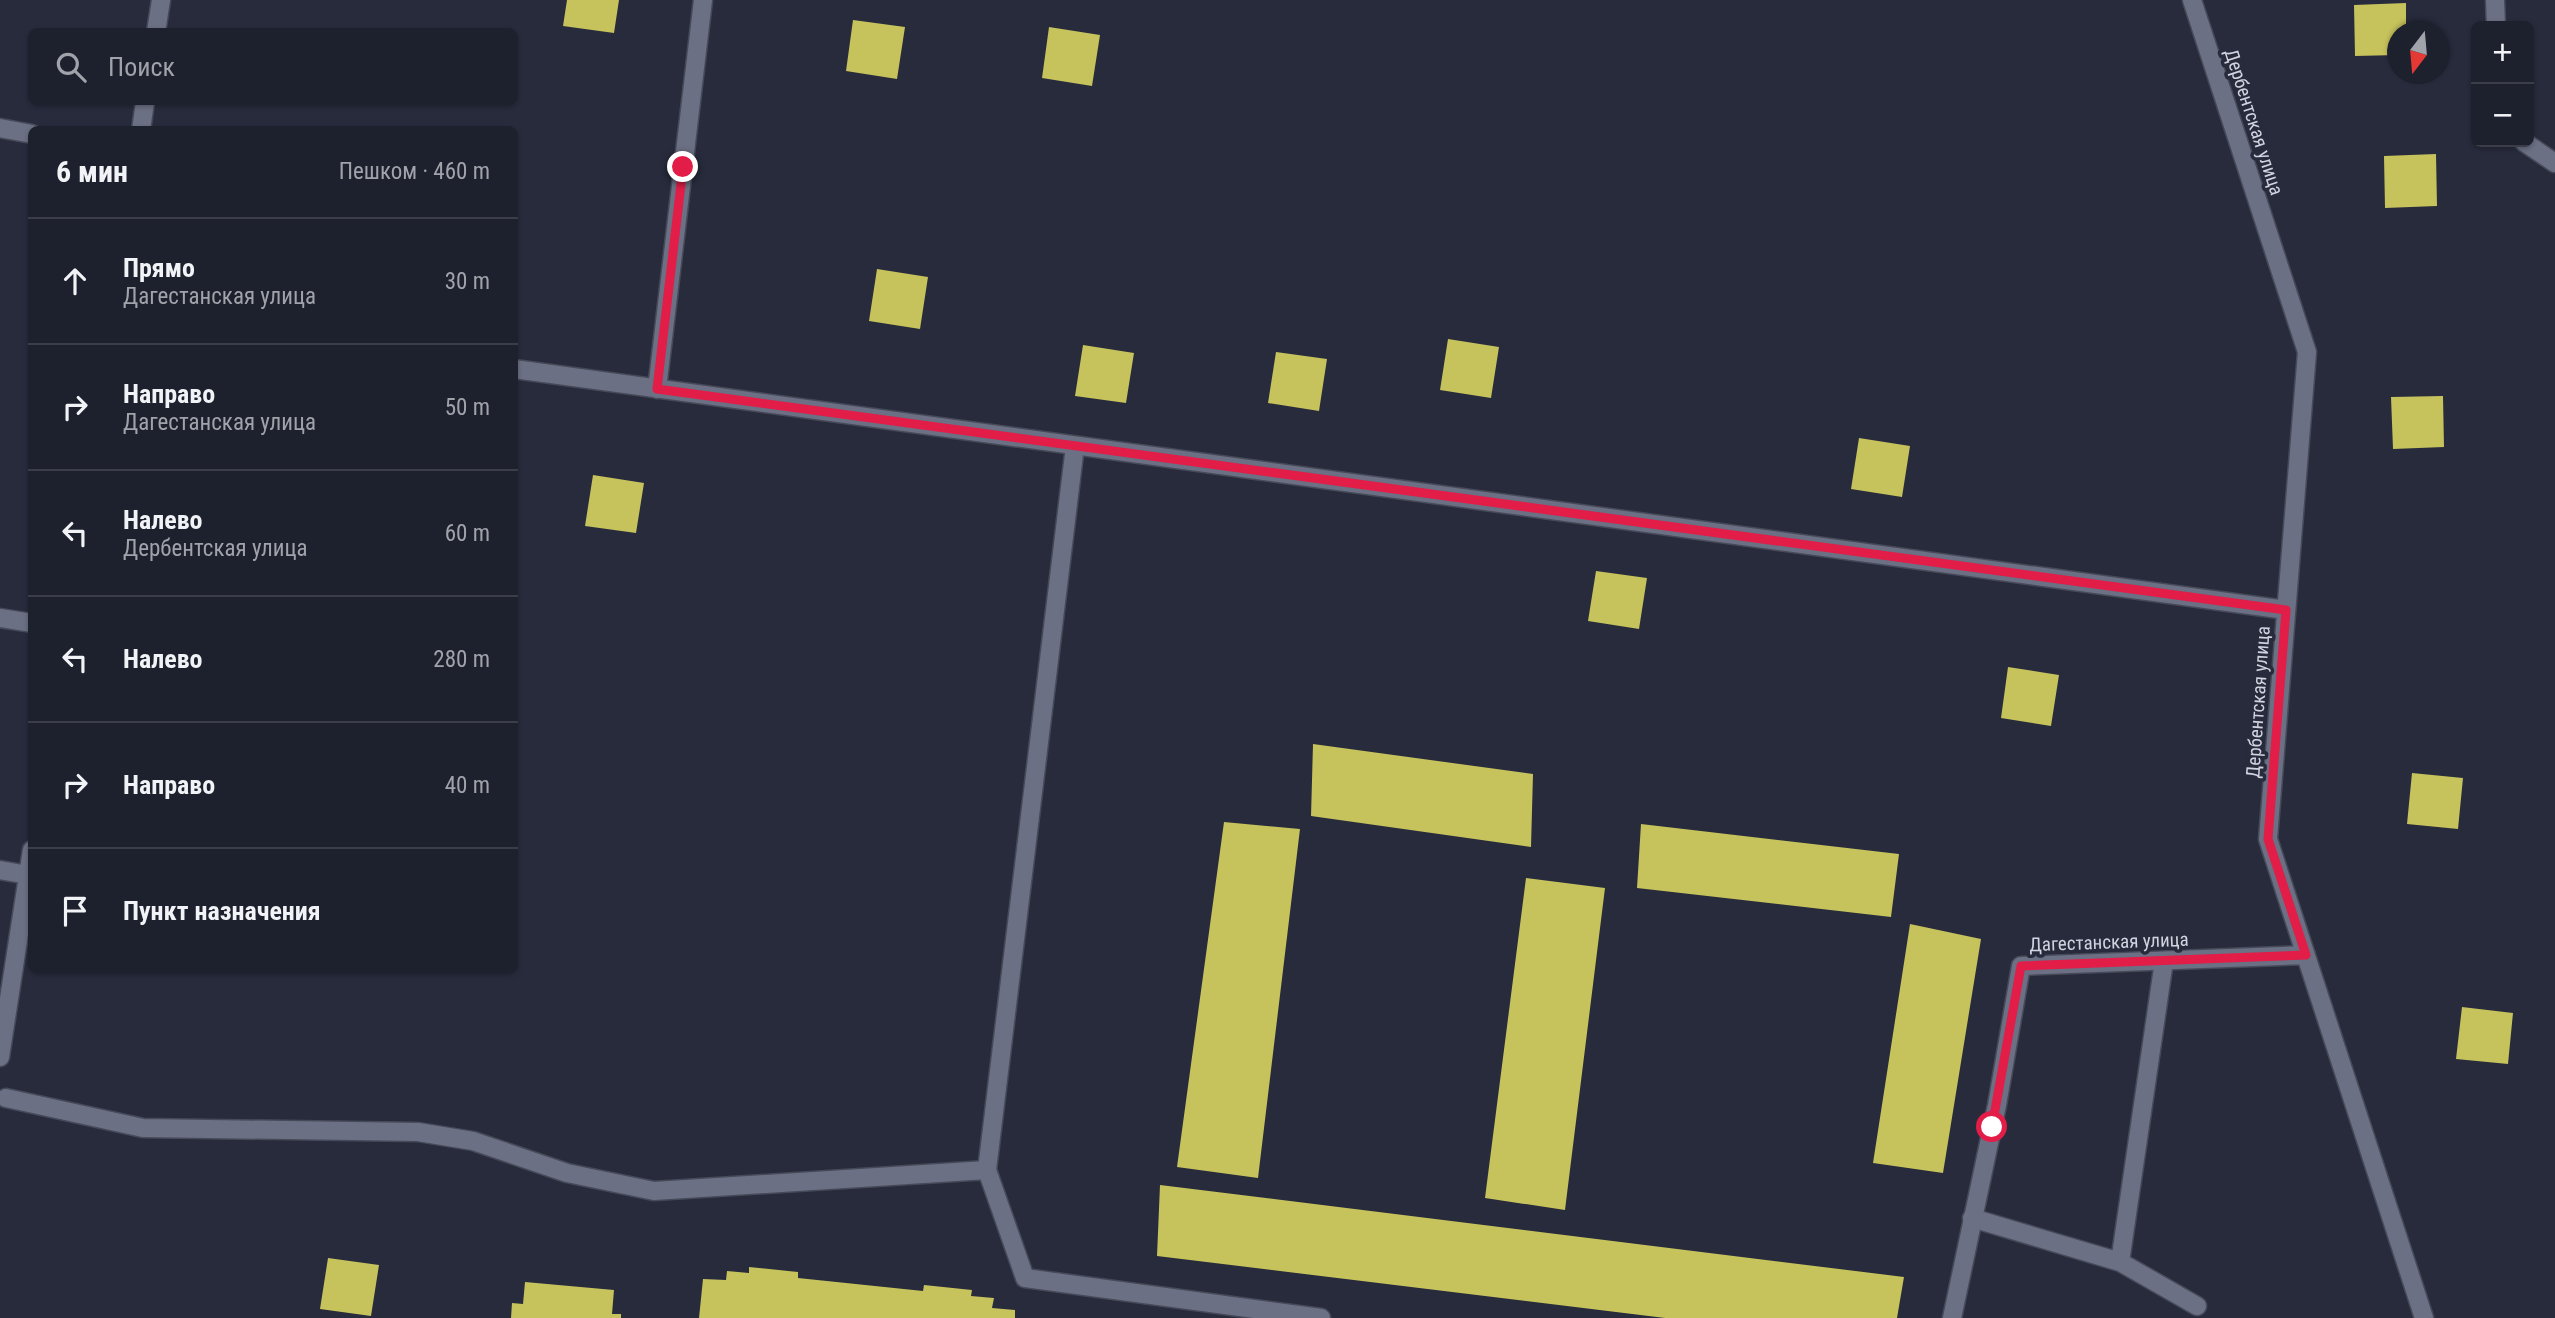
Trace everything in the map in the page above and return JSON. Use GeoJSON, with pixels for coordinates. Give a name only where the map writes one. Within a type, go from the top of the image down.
{"type":"FeatureCollection","features":[{"type":"Feature","properties":{"kind":"street"},"geometry":{"type":"LineString","coordinates":[[157,28],[161,0]]}},
{"type":"Feature","properties":{"kind":"street"},"geometry":{"type":"LineString","coordinates":[[657,389],[703,0]]}},
{"type":"Feature","properties":{"kind":"street","name":"Дербентская улица"},"geometry":{"type":"LineString","coordinates":[[2192,0],[2306,352],[2268,839],[2424,1318]]}},
{"type":"Feature","properties":{"kind":"street"},"geometry":{"type":"LineString","coordinates":[[2495,0],[2496,21]]}},
{"type":"Feature","properties":{"kind":"street"},"geometry":{"type":"LineString","coordinates":[[142,126],[145,105]]}},
{"type":"Feature","properties":{"kind":"street"},"geometry":{"type":"LineString","coordinates":[[0,128],[28,133]]}},
{"type":"Feature","properties":{"kind":"street"},"geometry":{"type":"LineString","coordinates":[[2531,147],[2555,163]]}},
{"type":"Feature","properties":{"kind":"street"},"geometry":{"type":"LineString","coordinates":[[518,370],[2286,610]]}},
{"type":"Feature","properties":{"kind":"street"},"geometry":{"type":"LineString","coordinates":[[1075,446],[987,1170],[1025,1278],[1321,1318]]}},
{"type":"Feature","properties":{"kind":"street"},"geometry":{"type":"LineString","coordinates":[[0,618],[28,622]]}},
{"type":"Feature","properties":{"kind":"street"},"geometry":{"type":"LineString","coordinates":[[0,870],[28,875],[0,1057]]}},
{"type":"Feature","properties":{"kind":"street","name":"Дагестанская улица"},"geometry":{"type":"LineString","coordinates":[[1952,1318],[1997,1105],[2021,966],[2306,955]]}},
{"type":"Feature","properties":{"kind":"street"},"geometry":{"type":"LineString","coordinates":[[2120,1262],[2164,961]]}},
{"type":"Feature","properties":{"kind":"street"},"geometry":{"type":"LineString","coordinates":[[6,1098],[143,1128],[418,1132],[473,1141],[567,1173],[654,1191],[987,1170]]}},
{"type":"Feature","properties":{"kind":"street"},"geometry":{"type":"LineString","coordinates":[[1972,1217],[2120,1262],[2197,1306]]}},
{"type":"Feature","properties":{"kind":"building"},"geometry":{"type":"Polygon","coordinates":[[[567,0],[619,0],[614,33],[563,26],[567,0]]]}},
{"type":"Feature","properties":{"kind":"building"},"geometry":{"type":"Polygon","coordinates":[[[2406,3],[2406,21],[2387,21],[2387,55],[2355,56],[2354,5],[2406,3]]]}},
{"type":"Feature","properties":{"kind":"building"},"geometry":{"type":"Polygon","coordinates":[[[853,20],[905,27],[897,79],[846,71],[853,20]]]}},
{"type":"Feature","properties":{"kind":"building"},"geometry":{"type":"Polygon","coordinates":[[[1049,27],[1100,35],[1092,86],[1042,78],[1049,27]]]}},
{"type":"Feature","properties":{"kind":"building"},"geometry":{"type":"Polygon","coordinates":[[[2436,154],[2437,206],[2385,208],[2384,156],[2436,154]]]}},
{"type":"Feature","properties":{"kind":"building"},"geometry":{"type":"Polygon","coordinates":[[[877,269],[928,277],[920,329],[869,321],[877,269]]]}},
{"type":"Feature","properties":{"kind":"building"},"geometry":{"type":"Polygon","coordinates":[[[1448,339],[1499,347],[1491,398],[1440,390],[1448,339]]]}},
{"type":"Feature","properties":{"kind":"building"},"geometry":{"type":"Polygon","coordinates":[[[1083,345],[1134,353],[1126,403],[1075,396],[1083,345]]]}},
{"type":"Feature","properties":{"kind":"building"},"geometry":{"type":"Polygon","coordinates":[[[1276,352],[1327,359],[1319,411],[1268,403],[1276,352]]]}},
{"type":"Feature","properties":{"kind":"building"},"geometry":{"type":"Polygon","coordinates":[[[2443,396],[2444,447],[2393,449],[2391,397],[2443,396]]]}},
{"type":"Feature","properties":{"kind":"building"},"geometry":{"type":"Polygon","coordinates":[[[1859,438],[1910,446],[1902,497],[1851,489],[1859,438]]]}},
{"type":"Feature","properties":{"kind":"building"},"geometry":{"type":"Polygon","coordinates":[[[593,475],[644,483],[636,533],[585,526],[593,475]]]}},
{"type":"Feature","properties":{"kind":"building"},"geometry":{"type":"Polygon","coordinates":[[[1596,571],[1647,578],[1639,629],[1588,621],[1596,571]]]}},
{"type":"Feature","properties":{"kind":"building"},"geometry":{"type":"Polygon","coordinates":[[[2008,667],[2059,675],[2051,726],[2001,718],[2008,667]]]}},
{"type":"Feature","properties":{"kind":"building"},"geometry":{"type":"Polygon","coordinates":[[[1313,744],[1533,774],[1531,847],[1311,816],[1313,744]]]}},
{"type":"Feature","properties":{"kind":"building"},"geometry":{"type":"Polygon","coordinates":[[[2412,773],[2463,778],[2458,829],[2407,824],[2412,773]]]}},
{"type":"Feature","properties":{"kind":"building"},"geometry":{"type":"Polygon","coordinates":[[[1224,822],[1300,829],[1258,1178],[1177,1167],[1224,822]]]}},
{"type":"Feature","properties":{"kind":"building"},"geometry":{"type":"Polygon","coordinates":[[[1641,824],[1899,854],[1891,917],[1637,888],[1641,824]]]}},
{"type":"Feature","properties":{"kind":"building"},"geometry":{"type":"Polygon","coordinates":[[[1526,878],[1605,888],[1565,1210],[1485,1198],[1526,878]]]}},
{"type":"Feature","properties":{"kind":"building"},"geometry":{"type":"Polygon","coordinates":[[[1910,924],[1981,939],[1943,1173],[1873,1163],[1910,924]]]}},
{"type":"Feature","properties":{"kind":"building"},"geometry":{"type":"Polygon","coordinates":[[[2462,1007],[2513,1013],[2508,1064],[2456,1059],[2462,1007]]]}},
{"type":"Feature","properties":{"kind":"building"},"geometry":{"type":"Polygon","coordinates":[[[1160,1185],[1904,1277],[1897,1318],[1665,1318],[1157,1256],[1160,1185]]]}},
{"type":"Feature","properties":{"kind":"building"},"geometry":{"type":"Polygon","coordinates":[[[328,1258],[379,1265],[371,1316],[320,1309],[328,1258]]]}},
{"type":"Feature","properties":{"kind":"building"},"geometry":{"type":"Polygon","coordinates":[[[749,1267],[798,1272],[798,1278],[923,1291],[924,1285],[972,1290],[971,1296],[994,1298],[992,1308],[1015,1310],[1015,1318],[699,1318],[703,1279],[726,1280],[727,1271],[749,1273],[749,1267]]]}},
{"type":"Feature","properties":{"kind":"building"},"geometry":{"type":"Polygon","coordinates":[[[525,1282],[614,1290],[612,1314],[621,1314],[621,1318],[511,1318],[512,1303],[523,1304],[525,1282]]]}},
{"type":"Feature","properties":{"kind":"route"},"geometry":{"type":"LineString","coordinates":[[683,167],[657,389],[2286,610],[2268,839],[2306,955],[2021,966],[1992,1127]]}}]}
